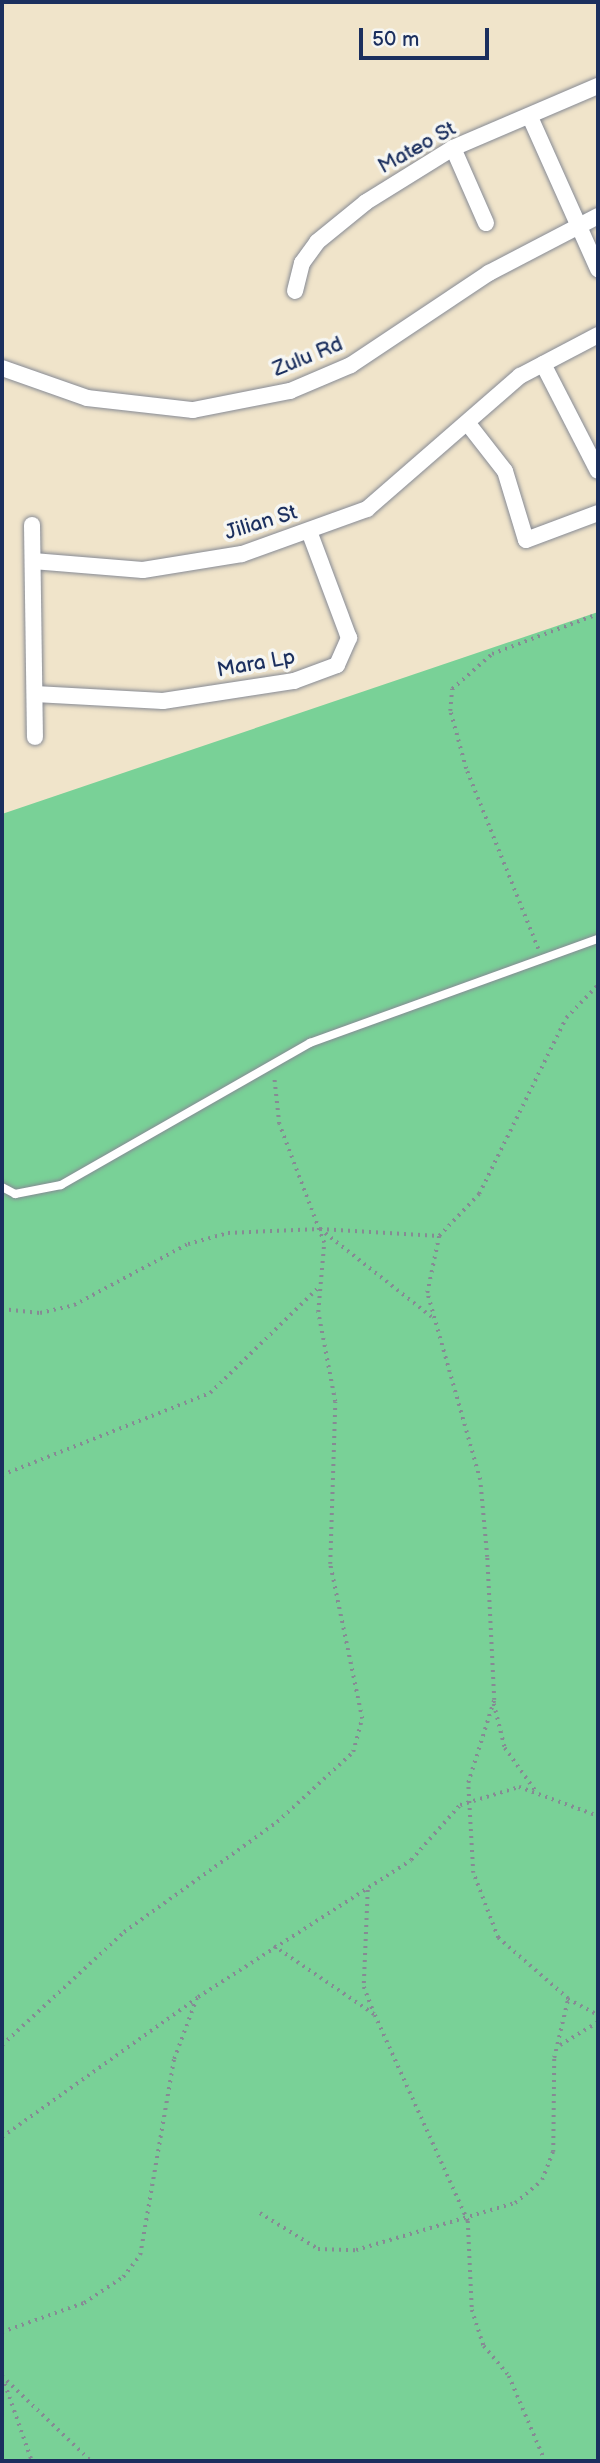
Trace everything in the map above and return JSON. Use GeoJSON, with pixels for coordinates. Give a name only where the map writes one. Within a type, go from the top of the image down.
{"type":"FeatureCollection","features":[{"type":"Feature","properties":{"kind":"street","name":"Mateo St"},"geometry":{"type":"LineString","coordinates":[[295,291],[302,263],[317,242],[366,202],[453,148],[598,86]]}},
{"type":"Feature","properties":{"kind":"street"},"geometry":{"type":"LineString","coordinates":[[530,117],[598,270]]}},
{"type":"Feature","properties":{"kind":"street"},"geometry":{"type":"LineString","coordinates":[[453,148],[486,223]]}},
{"type":"Feature","properties":{"kind":"street","name":"Zulu Rd"},"geometry":{"type":"LineString","coordinates":[[2,368],[87,398],[194,410],[290,391],[351,365],[489,273],[598,216]]}},
{"type":"Feature","properties":{"kind":"street","name":"Jilian St"},"geometry":{"type":"LineString","coordinates":[[33,561],[143,570],[242,554],[367,509],[469,425],[520,376],[598,335]]}},
{"type":"Feature","properties":{"kind":"street"},"geometry":{"type":"LineString","coordinates":[[543,364],[598,471]]}},
{"type":"Feature","properties":{"kind":"street"},"geometry":{"type":"LineString","coordinates":[[469,425],[505,471],[526,540],[598,513]]}},
{"type":"Feature","properties":{"kind":"street"},"geometry":{"type":"LineString","coordinates":[[32,525],[35,737]]}},
{"type":"Feature","properties":{"kind":"street","name":"Mara Lp"},"geometry":{"type":"LineString","coordinates":[[35,694],[163,701],[293,681],[335,666],[346,656],[349,638],[309,531]]}},
{"type":"Feature","properties":{"kind":"lane"},"geometry":{"type":"LineString","coordinates":[[2,1187],[15,1194],[61,1185],[310,1043],[598,939]]}},
{"type":"Feature","properties":{"kind":"path"},"geometry":{"type":"LineString","coordinates":[[542,957],[466,769],[450,711],[452,689],[492,654],[598,614]]}},
{"type":"Feature","properties":{"kind":"path"},"geometry":{"type":"LineString","coordinates":[[537,1791],[505,1748],[494,1700],[480,1480],[433,1319],[427,1275],[439,1236],[479,1194],[566,1018],[598,985]]}},
{"type":"Feature","properties":{"kind":"path"},"geometry":{"type":"LineString","coordinates":[[2,2045],[124,1932],[277,1822],[353,1752],[362,1719],[330,1564],[335,1402],[318,1312],[320,1229],[279,1124],[273,1064]]}},
{"type":"Feature","properties":{"kind":"path"},"geometry":{"type":"LineString","coordinates":[[320,1229],[433,1319]]}},
{"type":"Feature","properties":{"kind":"path"},"geometry":{"type":"LineString","coordinates":[[2,1309],[40,1313],[74,1305],[205,1238],[320,1229],[439,1236]]}},
{"type":"Feature","properties":{"kind":"path"},"geometry":{"type":"LineString","coordinates":[[2,1475],[210,1393],[320,1286]]}},
{"type":"Feature","properties":{"kind":"path"},"geometry":{"type":"LineString","coordinates":[[494,1700],[468,1801],[473,1873],[498,1938],[568,1999],[598,2015]]}},
{"type":"Feature","properties":{"kind":"path"},"geometry":{"type":"LineString","coordinates":[[2,2137],[198,1997],[411,1860],[468,1801],[519,1787],[537,1791],[598,1816]]}},
{"type":"Feature","properties":{"kind":"path"},"geometry":{"type":"LineString","coordinates":[[368,1890],[364,1987],[465,2216],[472,2310],[484,2346],[529,2417],[545,2461]]}},
{"type":"Feature","properties":{"kind":"path"},"geometry":{"type":"LineString","coordinates":[[274,1946],[375,2015]]}},
{"type":"Feature","properties":{"kind":"path"},"geometry":{"type":"LineString","coordinates":[[2,2332],[84,2303],[122,2277],[140,2255],[174,2059],[198,1997]]}},
{"type":"Feature","properties":{"kind":"path"},"geometry":{"type":"LineString","coordinates":[[260,2213],[295,2238],[331,2251],[356,2250],[515,2203],[542,2180],[553,2151],[558,2047],[568,1999]]}},
{"type":"Feature","properties":{"kind":"path"},"geometry":{"type":"LineString","coordinates":[[558,2047],[598,2022]]}},
{"type":"Feature","properties":{"kind":"path"},"geometry":{"type":"LineString","coordinates":[[3,2379],[32,2461]]}},
{"type":"Feature","properties":{"kind":"path"},"geometry":{"type":"LineString","coordinates":[[3,2379],[91,2461]]}},
{"type":"Feature","properties":{"kind":"green space"},"geometry":{"type":"Polygon","coordinates":[[[598,612],[598,2461],[2,2461],[2,814],[598,612]]]}}]}
